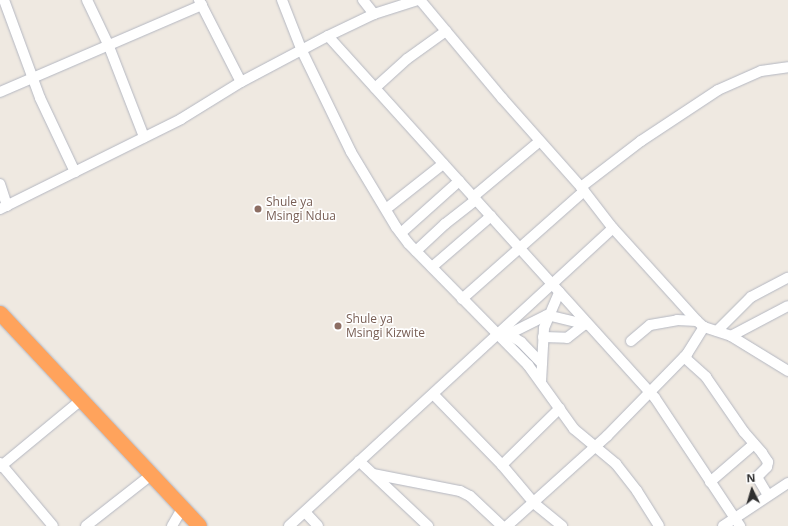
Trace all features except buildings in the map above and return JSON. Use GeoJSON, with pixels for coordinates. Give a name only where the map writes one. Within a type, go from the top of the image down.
{"type":"FeatureCollection","features":[{"type":"Feature","properties":{"kind":"highway"},"geometry":{"type":"LineString","coordinates":[[0,313],[199,526]]}},
{"type":"Feature","properties":{"kind":"street"},"geometry":{"type":"LineString","coordinates":[[4,0],[31,77],[53,129],[75,172]]}},
{"type":"Feature","properties":{"kind":"street"},"geometry":{"type":"LineString","coordinates":[[87,0],[108,44],[144,137]]}},
{"type":"Feature","properties":{"kind":"street"},"geometry":{"type":"LineString","coordinates":[[282,0],[302,51],[351,152],[401,233],[416,251],[462,299],[503,334],[541,382],[574,429],[616,464],[659,526]]}},
{"type":"Feature","properties":{"kind":"street"},"geometry":{"type":"LineString","coordinates":[[363,0],[374,14]]}},
{"type":"Feature","properties":{"kind":"street"},"geometry":{"type":"LineString","coordinates":[[0,184],[4,208],[181,119],[241,82],[328,36],[374,14],[419,0],[582,189],[613,228],[700,324]]}},
{"type":"Feature","properties":{"kind":"street"},"geometry":{"type":"LineString","coordinates":[[0,92],[201,2],[241,82]]}},
{"type":"Feature","properties":{"kind":"street"},"geometry":{"type":"LineString","coordinates":[[375,88],[407,59],[446,31]]}},
{"type":"Feature","properties":{"kind":"street"},"geometry":{"type":"LineString","coordinates":[[328,36],[649,391],[664,409],[737,522]]}},
{"type":"Feature","properties":{"kind":"street"},"geometry":{"type":"LineString","coordinates":[[462,299],[582,189],[641,141],[718,90],[761,71],[788,67]]}},
{"type":"Feature","properties":{"kind":"street"},"geometry":{"type":"LineString","coordinates":[[416,251],[444,224],[475,199],[540,141]]}},
{"type":"Feature","properties":{"kind":"street"},"geometry":{"type":"LineString","coordinates":[[386,209],[443,164]]}},
{"type":"Feature","properties":{"kind":"street"},"geometry":{"type":"LineString","coordinates":[[401,233],[459,181]]}},
{"type":"Feature","properties":{"kind":"street"},"geometry":{"type":"LineString","coordinates":[[432,267],[491,216]]}},
{"type":"Feature","properties":{"kind":"street"},"geometry":{"type":"LineString","coordinates":[[289,526],[359,461],[556,288],[613,228]]}},
{"type":"Feature","properties":{"kind":"street"},"geometry":{"type":"LineString","coordinates":[[717,330],[751,297],[787,278]]}},
{"type":"Feature","properties":{"kind":"street"},"geometry":{"type":"LineString","coordinates":[[541,382],[542,337],[556,288]]}},
{"type":"Feature","properties":{"kind":"street"},"geometry":{"type":"LineString","coordinates":[[731,336],[788,306]]}},
{"type":"Feature","properties":{"kind":"street"},"geometry":{"type":"LineString","coordinates":[[503,334],[547,316],[587,324]]}},
{"type":"Feature","properties":{"kind":"street"},"geometry":{"type":"LineString","coordinates":[[631,341],[650,325],[677,320],[700,324],[731,336],[786,369]]}},
{"type":"Feature","properties":{"kind":"street"},"geometry":{"type":"LineString","coordinates":[[542,337],[567,338],[587,324]]}},
{"type":"Feature","properties":{"kind":"street"},"geometry":{"type":"LineString","coordinates":[[507,526],[535,504],[595,447],[684,357],[700,324]]}},
{"type":"Feature","properties":{"kind":"street"},"geometry":{"type":"LineString","coordinates":[[503,334],[521,342],[541,363]]}},
{"type":"Feature","properties":{"kind":"street"},"geometry":{"type":"LineString","coordinates":[[684,357],[706,377],[768,462],[767,467],[757,477],[768,495]]}},
{"type":"Feature","properties":{"kind":"street"},"geometry":{"type":"LineString","coordinates":[[434,395],[502,465],[535,504],[562,526]]}},
{"type":"Feature","properties":{"kind":"street"},"geometry":{"type":"LineString","coordinates":[[52,526],[1,465],[81,400]]}},
{"type":"Feature","properties":{"kind":"street"},"geometry":{"type":"LineString","coordinates":[[502,465],[560,408]]}},
{"type":"Feature","properties":{"kind":"street"},"geometry":{"type":"LineString","coordinates":[[710,482],[754,444]]}},
{"type":"Feature","properties":{"kind":"street"},"geometry":{"type":"LineString","coordinates":[[359,461],[428,526]]}},
{"type":"Feature","properties":{"kind":"street"},"geometry":{"type":"LineString","coordinates":[[373,474],[460,491],[470,496],[502,526]]}},
{"type":"Feature","properties":{"kind":"street"},"geometry":{"type":"LineString","coordinates":[[86,526],[151,475]]}},
{"type":"Feature","properties":{"kind":"street"},"geometry":{"type":"LineString","coordinates":[[723,526],[737,522],[768,495],[788,483]]}},
{"type":"Feature","properties":{"kind":"street"},"geometry":{"type":"LineString","coordinates":[[172,526],[182,509]]}},
{"type":"Feature","properties":{"kind":"street"},"geometry":{"type":"LineString","coordinates":[[304,512],[318,526]]}},
{"type":"Feature","properties":{"kind":"place","name":"Shule ya Msingi Ndua"},"geometry":{"type":"Point","coordinates":[258,209]}},
{"type":"Feature","properties":{"kind":"place","name":"Shule ya Msingi Kizwite"},"geometry":{"type":"Point","coordinates":[338,326]}}]}
